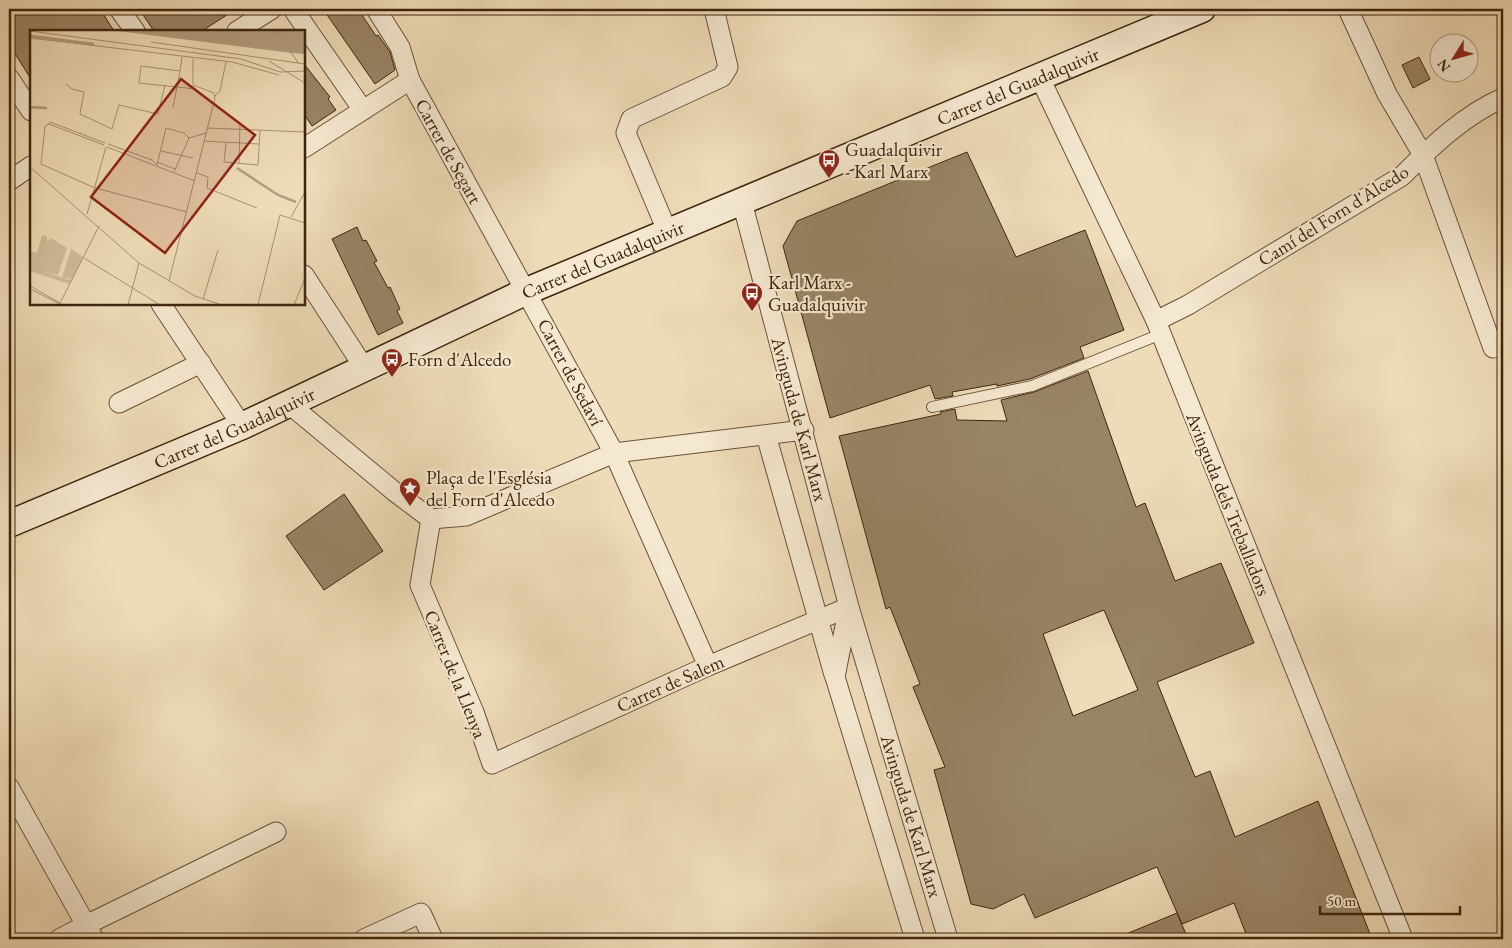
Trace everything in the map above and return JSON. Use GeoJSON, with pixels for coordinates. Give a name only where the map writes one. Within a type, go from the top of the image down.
{"type":"FeatureCollection","features":[{"type":"Feature","properties":{"kind":"street"},"geometry":{"type":"LineString","coordinates":[[120,9],[135,30]]}},
{"type":"Feature","properties":{"kind":"street"},"geometry":{"type":"LineString","coordinates":[[239,30],[272,9]]}},
{"type":"Feature","properties":{"kind":"street"},"geometry":{"type":"LineString","coordinates":[[293,9],[364,110]]}},
{"type":"Feature","properties":{"kind":"street","name":"Carrer de Segart"},"geometry":{"type":"LineString","coordinates":[[376,9],[400,47],[410,80],[527,291]]}},
{"type":"Feature","properties":{"kind":"street"},"geometry":{"type":"LineString","coordinates":[[668,233],[626,133],[631,119],[722,76],[728,67],[714,9]]}},
{"type":"Feature","properties":{"kind":"street","name":"Carrer del Guadalquivir"},"geometry":{"type":"LineString","coordinates":[[9,524],[242,426],[527,291],[1202,9]]}},
{"type":"Feature","properties":{"kind":"street"},"geometry":{"type":"LineString","coordinates":[[1348,9],[1388,94],[1423,155],[1493,348]]}},
{"type":"Feature","properties":{"kind":"street","name":"Avinguda dels Treballadors"},"geometry":{"type":"LineString","coordinates":[[1039,76],[1159,328],[1403,939]]}},
{"type":"Feature","properties":{"kind":"street"},"geometry":{"type":"LineString","coordinates":[[9,78],[30,110]]}},
{"type":"Feature","properties":{"kind":"street"},"geometry":{"type":"LineString","coordinates":[[305,147],[410,80]]}},
{"type":"Feature","properties":{"kind":"street","name":"Camí del Forn d'Alcedo"},"geometry":{"type":"LineString","coordinates":[[1159,328],[1188,305],[1402,176],[1423,155],[1464,120],[1489,104],[1503,98]]}},
{"type":"Feature","properties":{"kind":"street"},"geometry":{"type":"LineString","coordinates":[[9,181],[30,167]]}},
{"type":"Feature","properties":{"kind":"street","name":"Avinguda de Karl Marx"},"geometry":{"type":"LineString","coordinates":[[742,202],[804,430],[849,607],[948,939]]}},
{"type":"Feature","properties":{"kind":"street"},"geometry":{"type":"LineString","coordinates":[[305,277],[365,369]]}},
{"type":"Feature","properties":{"kind":"street","name":"Carrer de Sedaví"},"geometry":{"type":"LineString","coordinates":[[527,291],[614,453],[708,666]]}},
{"type":"Feature","properties":{"kind":"street"},"geometry":{"type":"LineString","coordinates":[[162,305],[242,426]]}},
{"type":"Feature","properties":{"kind":"street"},"geometry":{"type":"LineString","coordinates":[[119,403],[201,363]]}},
{"type":"Feature","properties":{"kind":"street"},"geometry":{"type":"LineString","coordinates":[[289,404],[395,492],[431,519],[466,516],[614,453],[804,430]]}},
{"type":"Feature","properties":{"kind":"street","name":"Avinguda de Karl Marx"},"geometry":{"type":"LineString","coordinates":[[766,436],[817,620],[915,939]]}},
{"type":"Feature","properties":{"kind":"street","name":"Carrer de la Llenya"},"geometry":{"type":"LineString","coordinates":[[431,519],[420,585],[474,712],[492,764]]}},
{"type":"Feature","properties":{"kind":"street","name":"Avinguda de Karl Marx"},"geometry":{"type":"LineString","coordinates":[[835,677],[849,607]]}},
{"type":"Feature","properties":{"kind":"street","name":"Carrer de Salem"},"geometry":{"type":"LineString","coordinates":[[492,764],[708,666],[849,607]]}},
{"type":"Feature","properties":{"kind":"street"},"geometry":{"type":"LineString","coordinates":[[9,788],[90,932]]}},
{"type":"Feature","properties":{"kind":"street"},"geometry":{"type":"LineString","coordinates":[[59,939],[90,932],[276,832]]}},
{"type":"Feature","properties":{"kind":"street"},"geometry":{"type":"LineString","coordinates":[[364,939],[421,913],[433,939]]}},
{"type":"Feature","properties":{"kind":"lane","name":"Camí del Forn d'Alcedo"},"geometry":{"type":"LineString","coordinates":[[932,408],[1032,386],[1159,328]]}},
{"type":"Feature","properties":{"kind":"building"},"geometry":{"type":"Polygon","coordinates":[[[9,9],[100,9],[113,30],[30,30],[30,77],[9,44],[9,9]]]}},
{"type":"Feature","properties":{"kind":"building"},"geometry":{"type":"Polygon","coordinates":[[[139,9],[236,9],[204,30],[153,30],[139,9]]]}},
{"type":"Feature","properties":{"kind":"building"},"geometry":{"type":"Polygon","coordinates":[[[323,9],[358,9],[376,36],[378,35],[390,52],[395,70],[375,84],[323,9]]]}},
{"type":"Feature","properties":{"kind":"building"},"geometry":{"type":"Polygon","coordinates":[[[1419,57],[1430,79],[1413,88],[1402,65],[1419,57]]]}},
{"type":"Feature","properties":{"kind":"building"},"geometry":{"type":"Polygon","coordinates":[[[305,65],[330,97],[328,99],[336,110],[312,126],[305,116],[305,65]]]}},
{"type":"Feature","properties":{"kind":"building"},"geometry":{"type":"Polygon","coordinates":[[[967,152],[1016,257],[1085,230],[1124,330],[1080,347],[1084,358],[1030,379],[952,392],[953,396],[935,399],[930,385],[830,418],[783,246],[797,221],[967,152]]]}},
{"type":"Feature","properties":{"kind":"building"},"geometry":{"type":"Polygon","coordinates":[[[357,227],[363,241],[366,240],[377,261],[374,262],[388,288],[390,287],[400,309],[397,311],[403,323],[378,335],[332,239],[357,227]]]}},
{"type":"Feature","properties":{"kind":"building"},"geometry":{"type":"Polygon","coordinates":[[[1088,371],[1136,507],[1145,503],[1175,581],[1221,563],[1254,643],[1157,682],[1195,777],[1210,771],[1235,837],[1318,801],[1372,939],[1248,939],[1234,903],[1182,924],[1157,867],[1035,918],[1024,894],[993,909],[971,904],[934,770],[945,767],[913,687],[920,684],[890,607],[886,609],[839,436],[941,414],[940,412],[955,409],[957,420],[1007,421],[1001,400],[1034,392],[1088,371]],[[1104,610],[1043,634],[1073,716],[1138,690],[1104,610]]]}},
{"type":"Feature","properties":{"kind":"building"},"geometry":{"type":"Polygon","coordinates":[[[344,494],[383,551],[324,590],[286,536],[344,494]]]}},
{"type":"Feature","properties":{"kind":"building"},"geometry":{"type":"Polygon","coordinates":[[[1177,913],[1188,939],[1114,939],[1177,913]]]}},
{"type":"Feature","properties":{"kind":"place","name":"Guadalquivir - Karl Marx"},"geometry":{"type":"Point","coordinates":[829,179]}},
{"type":"Feature","properties":{"kind":"place","name":"Karl Marx - Guadalquivir"},"geometry":{"type":"Point","coordinates":[752,312]}},
{"type":"Feature","properties":{"kind":"place","name":"Forn d'Alcedo"},"geometry":{"type":"Point","coordinates":[392,378]}},
{"type":"Feature","properties":{"kind":"place","name":"Plaça de l'Església del Forn d'Alcedo"},"geometry":{"type":"Point","coordinates":[410,507]}}]}
